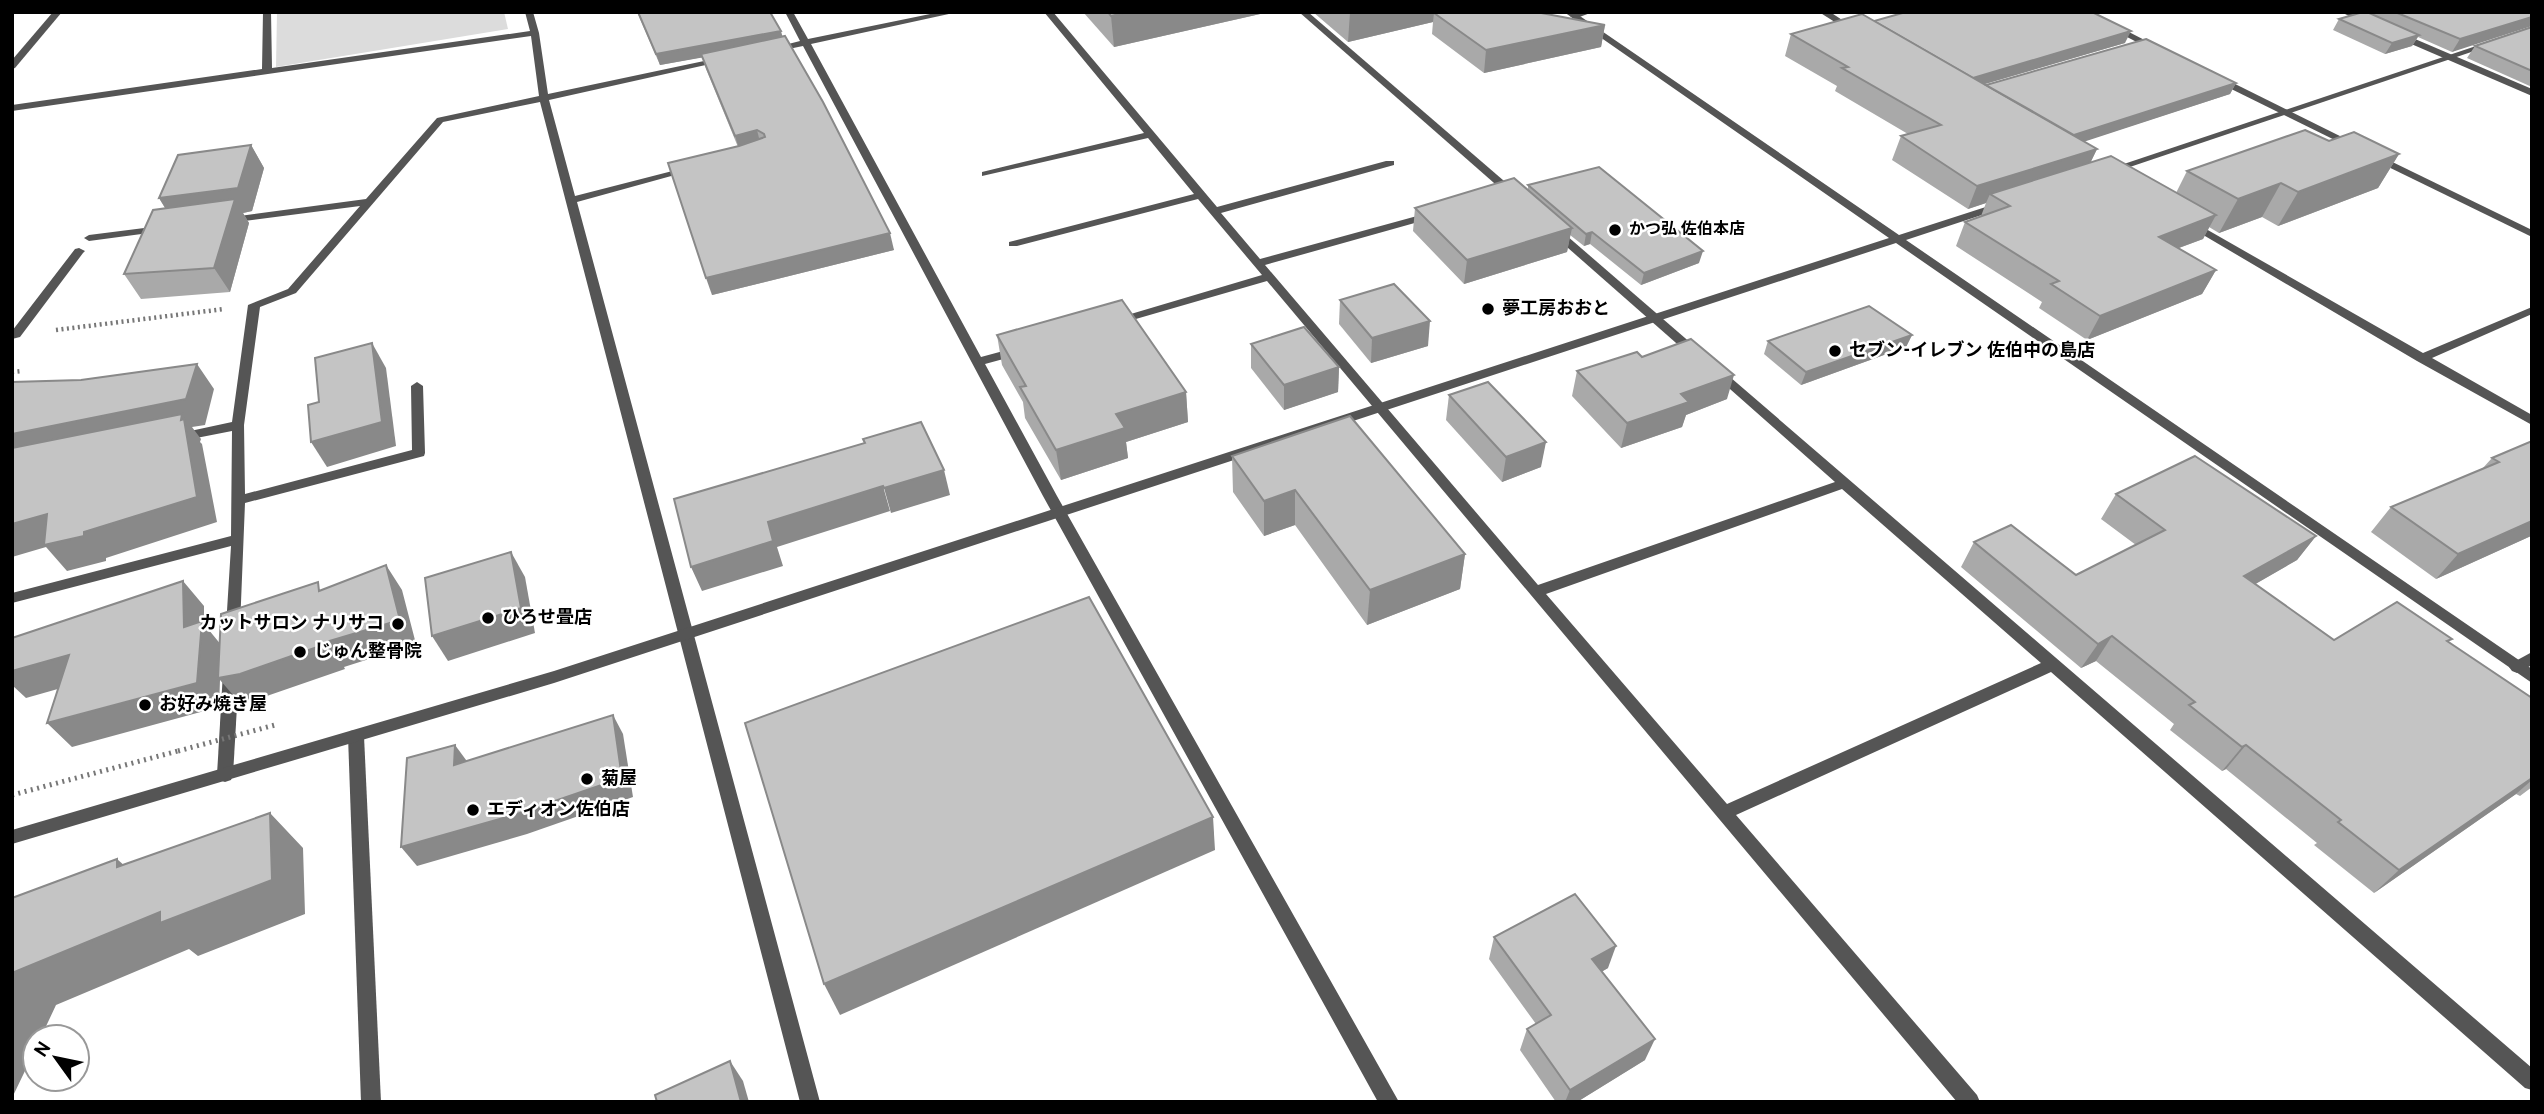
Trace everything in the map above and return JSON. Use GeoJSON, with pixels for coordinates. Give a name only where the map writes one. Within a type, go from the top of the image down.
{"type":"FeatureCollection","features":[{"type":"Feature","properties":{"kind":"street"},"geometry":{"type":"LineString","coordinates":[[12,66],[58,12]]}},
{"type":"Feature","properties":{"kind":"street"},"geometry":{"type":"LineString","coordinates":[[267,12],[267,71]]}},
{"type":"Feature","properties":{"kind":"street"},"geometry":{"type":"LineString","coordinates":[[529,12],[535,33],[544,99],[810,1102]]}},
{"type":"Feature","properties":{"kind":"street"},"geometry":{"type":"LineString","coordinates":[[789,12],[1059,512],[1388,1102]]}},
{"type":"Feature","properties":{"kind":"street"},"geometry":{"type":"LineString","coordinates":[[766,51],[954,12]]}},
{"type":"Feature","properties":{"kind":"street"},"geometry":{"type":"LineString","coordinates":[[1048,12],[1378,407],[1970,1102]]}},
{"type":"Feature","properties":{"kind":"street"},"geometry":{"type":"LineString","coordinates":[[1303,12],[1510,197]]}},
{"type":"Feature","properties":{"kind":"street"},"geometry":{"type":"LineString","coordinates":[[1571,14],[1589,12]]}},
{"type":"Feature","properties":{"kind":"street"},"geometry":{"type":"LineString","coordinates":[[1823,12],[1855,31],[1867,32]]}},
{"type":"Feature","properties":{"kind":"street"},"geometry":{"type":"LineString","coordinates":[[2083,12],[2169,54]]}},
{"type":"Feature","properties":{"kind":"street"},"geometry":{"type":"LineString","coordinates":[[2345,12],[2381,28]]}},
{"type":"Feature","properties":{"kind":"street"},"geometry":{"type":"LineString","coordinates":[[1571,14],[2532,677]]}},
{"type":"Feature","properties":{"kind":"street"},"geometry":{"type":"LineString","coordinates":[[12,108],[535,33]]}},
{"type":"Feature","properties":{"kind":"street"},"geometry":{"type":"LineString","coordinates":[[2393,33],[2532,93]]}},
{"type":"Feature","properties":{"kind":"street"},"geometry":{"type":"LineString","coordinates":[[2119,181],[2097,172],[2497,42]]}},
{"type":"Feature","properties":{"kind":"street"},"geometry":{"type":"LineString","coordinates":[[2132,46],[2145,43]]}},
{"type":"Feature","properties":{"kind":"street"},"geometry":{"type":"LineString","coordinates":[[233,636],[238,539],[238,425],[254,305],[292,291],[440,120],[740,57]]}},
{"type":"Feature","properties":{"kind":"street"},"geometry":{"type":"LineString","coordinates":[[2204,72],[2532,234]]}},
{"type":"Feature","properties":{"kind":"street"},"geometry":{"type":"LineString","coordinates":[[986,174],[1150,135]]}},
{"type":"Feature","properties":{"kind":"street"},"geometry":{"type":"LineString","coordinates":[[1215,212],[1390,163]]}},
{"type":"Feature","properties":{"kind":"street"},"geometry":{"type":"LineString","coordinates":[[571,200],[698,168]]}},
{"type":"Feature","properties":{"kind":"street"},"geometry":{"type":"LineString","coordinates":[[1013,244],[1201,195]]}},
{"type":"Feature","properties":{"kind":"street"},"geometry":{"type":"LineString","coordinates":[[222,221],[369,202]]}},
{"type":"Feature","properties":{"kind":"street"},"geometry":{"type":"LineString","coordinates":[[12,837],[356,736],[686,634],[2011,202]]}},
{"type":"Feature","properties":{"kind":"street"},"geometry":{"type":"LineString","coordinates":[[1258,263],[1444,212]]}},
{"type":"Feature","properties":{"kind":"street"},"geometry":{"type":"LineString","coordinates":[[2177,215],[2532,421]]}},
{"type":"Feature","properties":{"kind":"street"},"geometry":{"type":"LineString","coordinates":[[1541,219],[2532,1082]]}},
{"type":"Feature","properties":{"kind":"street"},"geometry":{"type":"LineString","coordinates":[[89,238],[169,228]]}},
{"type":"Feature","properties":{"kind":"street"},"geometry":{"type":"LineString","coordinates":[[14,335],[79,251]]}},
{"type":"Feature","properties":{"kind":"street"},"geometry":{"type":"LineString","coordinates":[[1111,323],[1269,277]]}},
{"type":"Feature","properties":{"kind":"street"},"geometry":{"type":"LineString","coordinates":[[2421,358],[2532,310]]}},
{"type":"Feature","properties":{"kind":"street"},"geometry":{"type":"LineString","coordinates":[[979,362],[1031,347]]}},
{"type":"Feature","properties":{"kind":"street"},"geometry":{"type":"LineString","coordinates":[[238,500],[419,453],[417,386]]}},
{"type":"Feature","properties":{"kind":"street"},"geometry":{"type":"LineString","coordinates":[[171,439],[238,425]]}},
{"type":"Feature","properties":{"kind":"street"},"geometry":{"type":"LineString","coordinates":[[1535,592],[1845,483]]}},
{"type":"Feature","properties":{"kind":"street"},"geometry":{"type":"LineString","coordinates":[[12,598],[238,539]]}},
{"type":"Feature","properties":{"kind":"street"},"geometry":{"type":"LineString","coordinates":[[2517,667],[2532,658]]}},
{"type":"Feature","properties":{"kind":"street"},"geometry":{"type":"LineString","coordinates":[[225,775],[231,664]]}},
{"type":"Feature","properties":{"kind":"street"},"geometry":{"type":"LineString","coordinates":[[1724,813],[2053,664]]}},
{"type":"Feature","properties":{"kind":"street"},"geometry":{"type":"LineString","coordinates":[[356,736],[371,1102]]}},
{"type":"Feature","properties":{"kind":"path"},"geometry":{"type":"LineString","coordinates":[[14,335],[254,305]]}},
{"type":"Feature","properties":{"kind":"path"},"geometry":{"type":"LineString","coordinates":[[12,372],[21,371]]}},
{"type":"Feature","properties":{"kind":"path"},"geometry":{"type":"LineString","coordinates":[[12,795],[275,725]]}},
{"type":"Feature","properties":{"kind":"shaded area"},"geometry":{"type":"Polygon","coordinates":[[[277,12],[504,12],[508,29],[276,67],[277,12]]]}},
{"type":"Feature","properties":{"kind":"building"},"geometry":{"type":"Polygon","coordinates":[[[638,12],[770,12],[781,31],[656,54],[638,12]]]}},
{"type":"Feature","properties":{"kind":"building"},"geometry":{"type":"Polygon","coordinates":[[[1108,12],[1127,12],[1111,16],[1108,12]]]}},
{"type":"Feature","properties":{"kind":"building"},"geometry":{"type":"Polygon","coordinates":[[[1536,12],[1605,25],[1486,50],[1434,13],[1536,12]]]}},
{"type":"Feature","properties":{"kind":"building"},"geometry":{"type":"Polygon","coordinates":[[[1906,12],[2092,12],[2131,31],[1973,78],[1874,21],[1906,12]]]}},
{"type":"Feature","properties":{"kind":"building"},"geometry":{"type":"Polygon","coordinates":[[[2363,12],[2419,35],[2392,43],[2339,19],[2363,12]]]}},
{"type":"Feature","properties":{"kind":"building"},"geometry":{"type":"Polygon","coordinates":[[[2395,12],[2532,12],[2532,17],[2460,39],[2395,12]]]}},
{"type":"Feature","properties":{"kind":"building"},"geometry":{"type":"Polygon","coordinates":[[[1862,14],[2097,149],[1977,186],[1901,136],[1941,125],[1842,68],[1848,67],[1791,34],[1862,14]]]}},
{"type":"Feature","properties":{"kind":"building"},"geometry":{"type":"Polygon","coordinates":[[[2532,27],[2532,71],[2475,46],[2532,27]]]}},
{"type":"Feature","properties":{"kind":"building"},"geometry":{"type":"Polygon","coordinates":[[[785,36],[823,102],[890,233],[706,278],[668,163],[765,137],[757,130],[735,136],[701,54],[785,36]]]}},
{"type":"Feature","properties":{"kind":"building"},"geometry":{"type":"Polygon","coordinates":[[[2146,39],[2236,83],[2074,135],[1986,85],[2146,39]]]}},
{"type":"Feature","properties":{"kind":"building"},"geometry":{"type":"Polygon","coordinates":[[[2305,130],[2329,141],[2354,132],[2399,154],[2298,192],[2281,183],[2238,199],[2187,171],[2305,130]]]}},
{"type":"Feature","properties":{"kind":"building"},"geometry":{"type":"Polygon","coordinates":[[[251,145],[238,188],[159,198],[178,155],[251,145]]]}},
{"type":"Feature","properties":{"kind":"building"},"geometry":{"type":"Polygon","coordinates":[[[2111,156],[2216,215],[2159,237],[2216,270],[2100,316],[2051,284],[2059,281],[1965,222],[2010,206],[1990,194],[2111,156]]]}},
{"type":"Feature","properties":{"kind":"building","name":"かつ弘 佐伯本店"},"geometry":{"type":"Polygon","coordinates":[[[1599,167],[1703,251],[1644,273],[1592,232],[1586,234],[1528,185],[1599,167]]]}},
{"type":"Feature","properties":{"kind":"building"},"geometry":{"type":"Polygon","coordinates":[[[1514,178],[1572,228],[1467,260],[1415,208],[1514,178]]]}},
{"type":"Feature","properties":{"kind":"building"},"geometry":{"type":"Polygon","coordinates":[[[235,199],[214,268],[124,274],[153,210],[235,199]]]}},
{"type":"Feature","properties":{"kind":"building"},"geometry":{"type":"Polygon","coordinates":[[[1394,284],[1430,321],[1372,338],[1340,300],[1394,284]]]}},
{"type":"Feature","properties":{"kind":"building"},"geometry":{"type":"Polygon","coordinates":[[[1122,300],[1186,392],[1116,414],[1125,428],[1056,450],[1020,387],[1026,386],[997,335],[1122,300]]]}},
{"type":"Feature","properties":{"kind":"building","name":"セブン-イレブン 佐伯中の島店"},"geometry":{"type":"Polygon","coordinates":[[[1869,306],[1912,335],[1806,372],[1768,341],[1869,306]]]}},
{"type":"Feature","properties":{"kind":"building"},"geometry":{"type":"Polygon","coordinates":[[[1304,327],[1339,367],[1284,385],[1251,344],[1304,327]]]}},
{"type":"Feature","properties":{"kind":"building"},"geometry":{"type":"Polygon","coordinates":[[[1691,339],[1734,375],[1681,394],[1689,402],[1627,423],[1577,371],[1637,352],[1642,357],[1691,339]]]}},
{"type":"Feature","properties":{"kind":"building"},"geometry":{"type":"Polygon","coordinates":[[[372,343],[382,422],[311,442],[308,405],[319,402],[315,358],[372,343]]]}},
{"type":"Feature","properties":{"kind":"building"},"geometry":{"type":"Polygon","coordinates":[[[197,364],[186,399],[12,434],[12,382],[81,380],[197,364]]]}},
{"type":"Feature","properties":{"kind":"building"},"geometry":{"type":"Polygon","coordinates":[[[1488,382],[1546,442],[1506,457],[1449,395],[1488,382]]]}},
{"type":"Feature","properties":{"kind":"building"},"geometry":{"type":"Polygon","coordinates":[[[182,414],[197,497],[84,532],[84,536],[44,545],[47,514],[12,524],[12,448],[182,414]]]}},
{"type":"Feature","properties":{"kind":"building"},"geometry":{"type":"Polygon","coordinates":[[[1350,416],[1465,554],[1370,590],[1295,490],[1264,501],[1232,456],[1350,416]]]}},
{"type":"Feature","properties":{"kind":"building"},"geometry":{"type":"Polygon","coordinates":[[[921,422],[944,470],[768,522],[773,541],[691,567],[674,499],[865,443],[863,439],[921,422]]]}},
{"type":"Feature","properties":{"kind":"building"},"geometry":{"type":"Polygon","coordinates":[[[2532,441],[2532,521],[2458,554],[2391,507],[2499,462],[2492,458],[2532,441]]]}},
{"type":"Feature","properties":{"kind":"building"},"geometry":{"type":"Polygon","coordinates":[[[2195,456],[2316,536],[2244,576],[2334,640],[2397,602],[2452,639],[2447,641],[2532,698],[2532,778],[2399,870],[2246,745],[2242,747],[2189,705],[2195,702],[2112,636],[2098,644],[1974,542],[2011,525],[2076,575],[2165,530],[2116,494],[2195,456]]]}},
{"type":"Feature","properties":{"kind":"building"},"geometry":{"type":"Polygon","coordinates":[[[511,552],[521,608],[432,636],[425,578],[511,552]]]}},
{"type":"Feature","properties":{"kind":"building"},"geometry":{"type":"Polygon","coordinates":[[[386,565],[400,620],[326,642],[240,674],[218,678],[221,614],[318,582],[319,591],[386,565]]]}},
{"type":"Feature","properties":{"kind":"building"},"geometry":{"type":"Polygon","coordinates":[[[183,581],[184,627],[202,621],[197,683],[47,723],[69,655],[12,671],[12,638],[183,581]]]}},
{"type":"Feature","properties":{"kind":"building"},"geometry":{"type":"Polygon","coordinates":[[[1089,597],[1213,817],[824,984],[745,723],[1089,597]]]}},
{"type":"Feature","properties":{"kind":"building"},"geometry":{"type":"Polygon","coordinates":[[[613,715],[622,778],[514,815],[401,847],[407,758],[455,745],[454,765],[613,715]]]}},
{"type":"Feature","properties":{"kind":"building"},"geometry":{"type":"Polygon","coordinates":[[[270,813],[272,880],[160,923],[160,912],[12,973],[12,898],[117,859],[117,867],[270,813]]]}},
{"type":"Feature","properties":{"kind":"building"},"geometry":{"type":"Polygon","coordinates":[[[1575,894],[1616,946],[1592,959],[1655,1039],[1570,1090],[1527,1029],[1551,1015],[1494,937],[1575,894]]]}},
{"type":"Feature","properties":{"kind":"building"},"geometry":{"type":"Polygon","coordinates":[[[730,1061],[741,1102],[657,1102],[655,1095],[730,1061]]]}},
{"type":"Feature","properties":{"kind":"place","name":"かつ弘 佐伯本店"},"geometry":{"type":"Point","coordinates":[1615,230]}},
{"type":"Feature","properties":{"kind":"place","name":"夢工房おおと"},"geometry":{"type":"Point","coordinates":[1488,309]}},
{"type":"Feature","properties":{"kind":"place","name":"セブン-イレブン 佐伯中の島店"},"geometry":{"type":"Point","coordinates":[1835,351]}},
{"type":"Feature","properties":{"kind":"place","name":"ひろせ畳店"},"geometry":{"type":"Point","coordinates":[488,618]}},
{"type":"Feature","properties":{"kind":"place","name":"カットサロン ナリサコ"},"geometry":{"type":"Point","coordinates":[398,624]}},
{"type":"Feature","properties":{"kind":"place","name":"じゅん整骨院"},"geometry":{"type":"Point","coordinates":[300,652]}},
{"type":"Feature","properties":{"kind":"place","name":"お好み焼き屋"},"geometry":{"type":"Point","coordinates":[145,705]}},
{"type":"Feature","properties":{"kind":"place","name":"菊屋"},"geometry":{"type":"Point","coordinates":[587,779]}},
{"type":"Feature","properties":{"kind":"place","name":"エディオン佐伯店"},"geometry":{"type":"Point","coordinates":[473,810]}}]}
